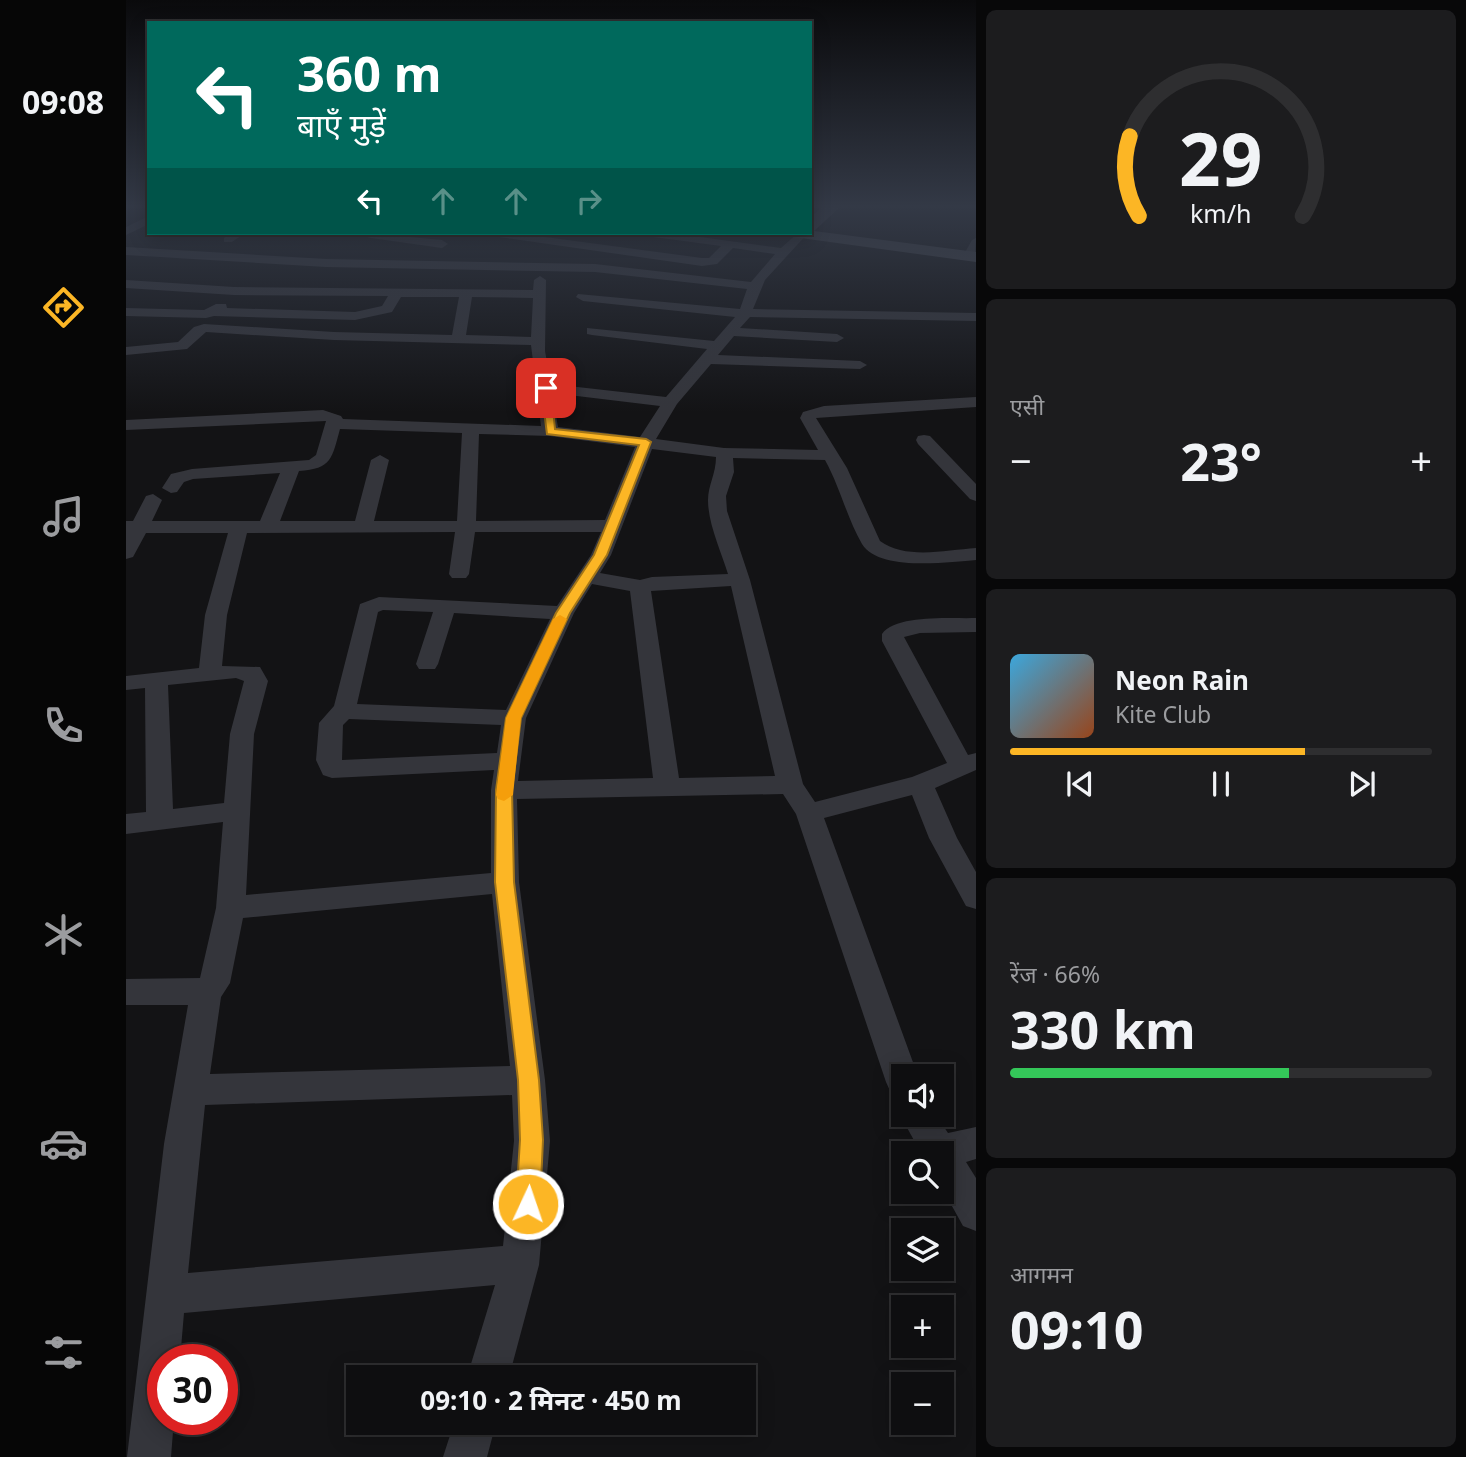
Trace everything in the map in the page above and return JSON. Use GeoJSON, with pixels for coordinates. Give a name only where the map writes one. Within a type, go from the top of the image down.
{"type":"FeatureCollection","features":[{"type":"Feature","properties":{"kind":"street"},"geometry":{"type":"LineString","coordinates":[[541,276],[538,341],[550,431]]}},
{"type":"Feature","properties":{"kind":"street"},"geometry":{"type":"LineString","coordinates":[[634,276],[745,299]]}},
{"type":"Feature","properties":{"kind":"street"},"geometry":{"type":"LineString","coordinates":[[491,1365],[520,1265],[531,1153],[528,1080],[505,882],[506,776],[514,718],[563,613],[589,577],[613,526],[646,442],[670,402],[719,346],[745,299],[765,276]]}},
{"type":"Feature","properties":{"kind":"street"},"geometry":{"type":"LineString","coordinates":[[586,281],[634,287]]}},
{"type":"Feature","properties":{"kind":"street"},"geometry":{"type":"LineString","coordinates":[[126,284],[234,291],[540,294]]}},
{"type":"Feature","properties":{"kind":"street"},"geometry":{"type":"LineString","coordinates":[[216,312],[234,291]]}},
{"type":"Feature","properties":{"kind":"street"},"geometry":{"type":"LineString","coordinates":[[126,312],[362,316],[387,309],[396,294]]}},
{"type":"Feature","properties":{"kind":"street"},"geometry":{"type":"LineString","coordinates":[[459,339],[462,306],[466,295]]}},
{"type":"Feature","properties":{"kind":"street"},"geometry":{"type":"LineString","coordinates":[[583,297],[745,299],[976,317]]}},
{"type":"Feature","properties":{"kind":"street"},"geometry":{"type":"LineString","coordinates":[[126,351],[182,346],[204,328],[334,337],[538,341]]}},
{"type":"Feature","properties":{"kind":"street"},"geometry":{"type":"LineString","coordinates":[[592,331],[860,365]]}},
{"type":"Feature","properties":{"kind":"street"},"geometry":{"type":"LineString","coordinates":[[719,346],[837,338]]}},
{"type":"Feature","properties":{"kind":"street"},"geometry":{"type":"LineString","coordinates":[[546,388],[670,402]]}},
{"type":"Feature","properties":{"kind":"street"},"geometry":{"type":"LineString","coordinates":[[976,402],[837,410],[809,415],[872,544],[879,552],[902,557],[969,554],[976,572]]}},
{"type":"Feature","properties":{"kind":"street"},"geometry":{"type":"LineString","coordinates":[[126,425],[332,416],[334,424],[322,460],[314,465],[192,474],[177,478],[171,488]]}},
{"type":"Feature","properties":{"kind":"street"},"geometry":{"type":"LineString","coordinates":[[334,424],[550,431],[724,453],[830,455]]}},
{"type":"Feature","properties":{"kind":"street"},"geometry":{"type":"LineString","coordinates":[[459,575],[466,526],[471,427]]}},
{"type":"Feature","properties":{"kind":"street"},"geometry":{"type":"LineString","coordinates":[[924,440],[976,495]]}},
{"type":"Feature","properties":{"kind":"street"},"geometry":{"type":"LineString","coordinates":[[724,453],[725,472],[717,496],[718,511],[740,580],[790,785],[809,813],[897,1064]]}},
{"type":"Feature","properties":{"kind":"street"},"geometry":{"type":"LineString","coordinates":[[363,526],[380,460]]}},
{"type":"Feature","properties":{"kind":"street"},"geometry":{"type":"LineString","coordinates":[[268,526],[291,468]]}},
{"type":"Feature","properties":{"kind":"street"},"geometry":{"type":"LineString","coordinates":[[126,553],[133,527],[153,500]]}},
{"type":"Feature","properties":{"kind":"street"},"geometry":{"type":"LineString","coordinates":[[210,674],[216,615],[239,526]]}},
{"type":"Feature","properties":{"kind":"street"},"geometry":{"type":"LineString","coordinates":[[133,527],[613,526]]}},
{"type":"Feature","properties":{"kind":"street"},"geometry":{"type":"LineString","coordinates":[[589,577],[642,587],[652,583],[740,580]]}},
{"type":"Feature","properties":{"kind":"street"},"geometry":{"type":"LineString","coordinates":[[642,587],[640,590],[667,787]]}},
{"type":"Feature","properties":{"kind":"street"},"geometry":{"type":"LineString","coordinates":[[563,613],[379,603],[370,607],[351,675],[346,708],[331,723],[329,760],[332,768],[667,787],[790,785]]}},
{"type":"Feature","properties":{"kind":"street"},"geometry":{"type":"LineString","coordinates":[[427,664],[445,607]]}},
{"type":"Feature","properties":{"kind":"street"},"geometry":{"type":"LineString","coordinates":[[809,813],[920,784],[972,764],[893,641],[893,634],[909,628],[976,625]]}},
{"type":"Feature","properties":{"kind":"street"},"geometry":{"type":"LineString","coordinates":[[149,1457],[157,1398],[165,1296],[191,1090],[206,992],[214,983],[231,908],[242,734],[255,676],[244,671],[141,682],[160,821]]}},
{"type":"Feature","properties":{"kind":"street"},"geometry":{"type":"LineString","coordinates":[[346,708],[359,713],[514,718]]}},
{"type":"Feature","properties":{"kind":"street"},"geometry":{"type":"LineString","coordinates":[[920,784],[943,838],[976,898]]}},
{"type":"Feature","properties":{"kind":"street"},"geometry":{"type":"LineString","coordinates":[[126,824],[238,810]]}},
{"type":"Feature","properties":{"kind":"street"},"geometry":{"type":"LineString","coordinates":[[231,908],[505,882]]}},
{"type":"Feature","properties":{"kind":"street"},"geometry":{"type":"LineString","coordinates":[[126,992],[206,992]]}},
{"type":"Feature","properties":{"kind":"street"},"geometry":{"type":"LineString","coordinates":[[191,1090],[528,1080]]}},
{"type":"Feature","properties":{"kind":"street"},"geometry":{"type":"LineString","coordinates":[[954,1149],[976,1143]]}},
{"type":"Feature","properties":{"kind":"street"},"geometry":{"type":"LineString","coordinates":[[954,1176],[976,1213]]}},
{"type":"Feature","properties":{"kind":"street"},"geometry":{"type":"LineString","coordinates":[[165,1296],[468,1267],[520,1265]]}},
{"type":"Feature","properties":{"kind":"street"},"geometry":{"type":"LineString","coordinates":[[465,1457],[471,1435]]}},
{"type":"Feature","properties":{"kind":"slow traffic"},"geometry":{"type":"LineString","coordinates":[[504,795],[514,718],[560,619]]}},
{"type":"Feature","properties":{"kind":"route"},"geometry":{"type":"LineString","coordinates":[[528,1204],[531,1140],[528,1080],[505,882],[504,790],[514,718],[563,613],[601,555],[646,442],[550,431],[546,388]]}}]}
